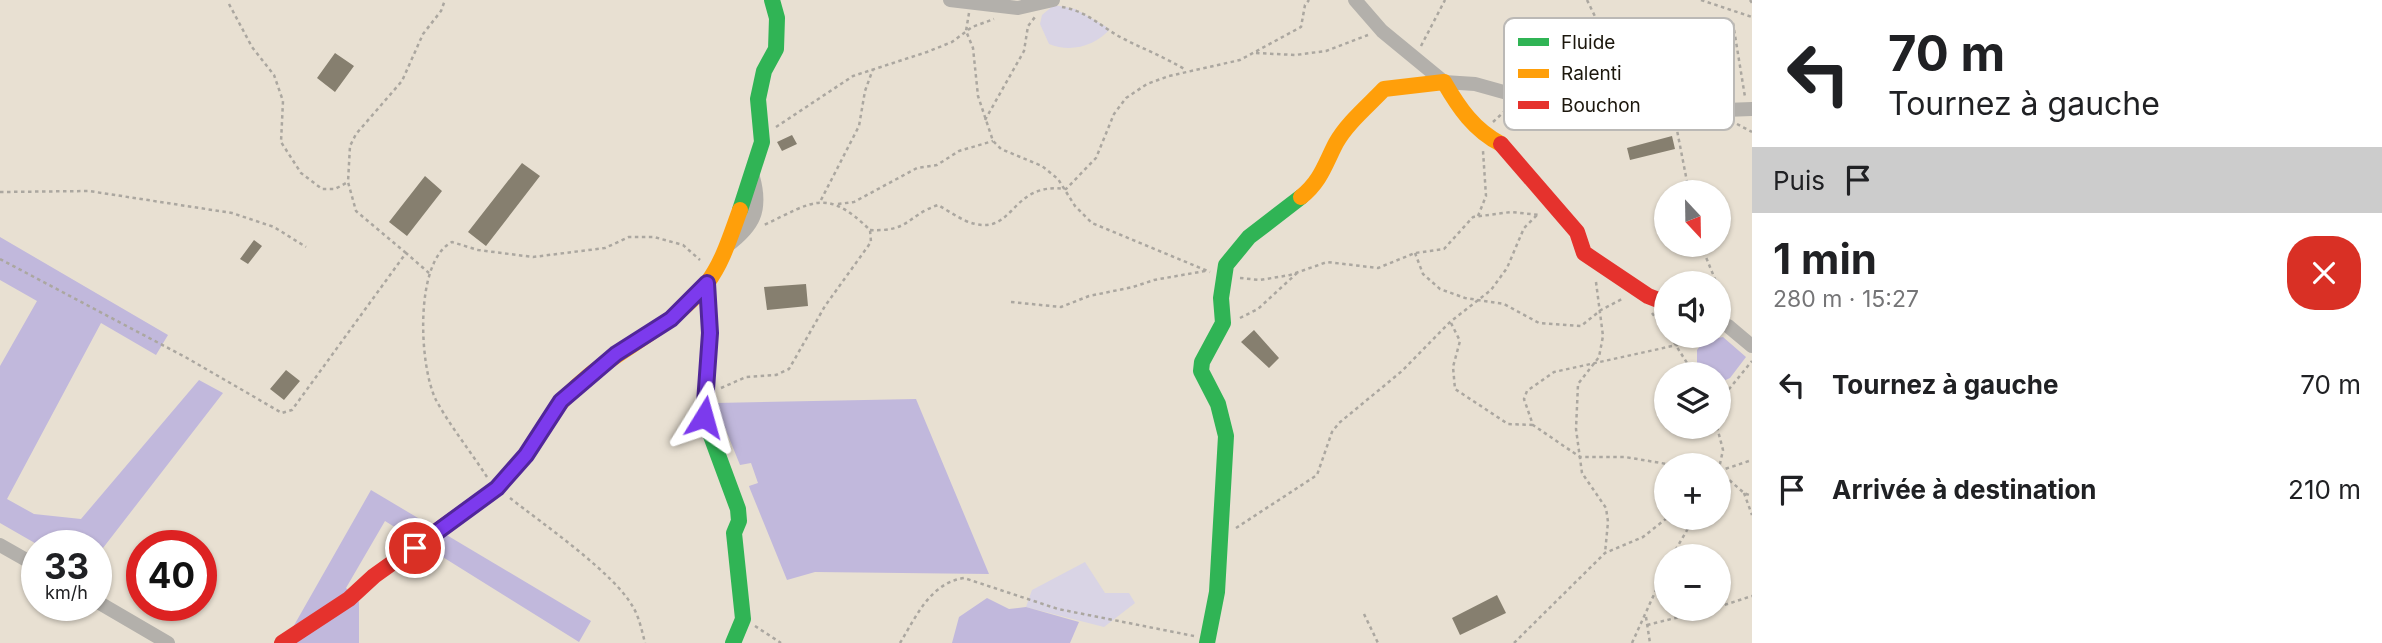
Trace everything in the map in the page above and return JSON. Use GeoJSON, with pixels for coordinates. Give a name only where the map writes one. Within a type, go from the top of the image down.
{"type":"FeatureCollection","features":[{"type":"Feature","properties":{"kind":"street"},"geometry":{"type":"LineString","coordinates":[[282,643],[349,599],[374,576],[497,488],[526,455],[561,401],[616,354],[671,319],[707,283],[726,247],[762,142],[758,99],[764,71],[776,49],[777,18],[772,0]]}},
{"type":"Feature","properties":{"kind":"street"},"geometry":{"type":"LineString","coordinates":[[950,0],[1018,8],[1049,2]]}},
{"type":"Feature","properties":{"kind":"street"},"geometry":{"type":"LineString","coordinates":[[1354,0],[1382,31],[1444,82],[1458,106],[1481,134],[1503,145],[1545,198],[1577,232],[1584,253],[1654,298]]}},
{"type":"Feature","properties":{"kind":"street"},"geometry":{"type":"LineString","coordinates":[[1207,641],[1217,592],[1226,436],[1218,404],[1201,371],[1202,362],[1223,323],[1221,298],[1226,265],[1249,237],[1314,187],[1325,171],[1337,141],[1384,89],[1444,82],[1475,84],[1504,92]]}},
{"type":"Feature","properties":{"kind":"street"},"geometry":{"type":"LineString","coordinates":[[726,247],[746,232],[757,204],[752,174]]}},
{"type":"Feature","properties":{"kind":"street"},"geometry":{"type":"LineString","coordinates":[[707,283],[710,333],[704,417],[738,509],[734,534],[743,619],[733,643]]}},
{"type":"Feature","properties":{"kind":"street"},"geometry":{"type":"LineString","coordinates":[[1731,328],[1752,346]]}},
{"type":"Feature","properties":{"kind":"street"},"geometry":{"type":"LineString","coordinates":[[0,545],[21,557]]}},
{"type":"Feature","properties":{"kind":"street"},"geometry":{"type":"LineString","coordinates":[[112,610],[168,643]]}},
{"type":"Feature","properties":{"kind":"path"},"geometry":{"type":"LineString","coordinates":[[430,274],[356,211],[348,182],[350,146],[356,134],[402,81],[423,34],[441,11],[445,0]]}},
{"type":"Feature","properties":{"kind":"path"},"geometry":{"type":"LineString","coordinates":[[1301,0],[1305,5]]}},
{"type":"Feature","properties":{"kind":"path"},"geometry":{"type":"LineString","coordinates":[[1066,189],[1096,158],[1114,114],[1126,98],[1147,84],[1188,71],[1240,60],[1301,27],[1305,5],[1310,0]]}},
{"type":"Feature","properties":{"kind":"path"},"geometry":{"type":"LineString","coordinates":[[1701,0],[1752,17]]}},
{"type":"Feature","properties":{"kind":"path"},"geometry":{"type":"LineString","coordinates":[[1590,1],[1598,18]]}},
{"type":"Feature","properties":{"kind":"path"},"geometry":{"type":"LineString","coordinates":[[985,120],[1024,51],[1028,26],[1049,2],[1075,9],[1124,39],[1188,71]]}},
{"type":"Feature","properties":{"kind":"path"},"geometry":{"type":"LineString","coordinates":[[229,4],[252,47],[274,75],[283,101],[281,142],[296,165],[311,184],[322,189],[335,189],[348,182]]}},
{"type":"Feature","properties":{"kind":"path"},"geometry":{"type":"LineString","coordinates":[[762,142],[776,127],[853,76],[952,42],[966,32],[1018,8]]}},
{"type":"Feature","properties":{"kind":"path"},"geometry":{"type":"LineString","coordinates":[[1734,23],[1750,109]]}},
{"type":"Feature","properties":{"kind":"path"},"geometry":{"type":"LineString","coordinates":[[1252,53],[1296,55],[1326,51],[1382,31]]}},
{"type":"Feature","properties":{"kind":"path"},"geometry":{"type":"LineString","coordinates":[[966,32],[972,48],[978,96],[985,120],[993,141],[1001,149],[1042,166],[1066,189],[1075,206],[1092,223],[1224,277],[1260,280],[1298,272],[1327,262],[1378,268],[1415,253],[1444,249],[1473,217],[1511,212],[1567,222]]}},
{"type":"Feature","properties":{"kind":"path"},"geometry":{"type":"LineString","coordinates":[[746,232],[821,200],[835,178],[859,126],[865,91],[873,69]]}},
{"type":"Feature","properties":{"kind":"path"},"geometry":{"type":"LineString","coordinates":[[1676,130],[1686,180]]}},
{"type":"Feature","properties":{"kind":"path"},"geometry":{"type":"LineString","coordinates":[[821,200],[838,204],[854,202],[917,168],[937,165],[959,151],[993,141]]}},
{"type":"Feature","properties":{"kind":"path"},"geometry":{"type":"LineString","coordinates":[[838,204],[870,230],[891,231],[938,205],[967,221],[987,225],[1002,222],[1031,191],[1048,186],[1066,189]]}},
{"type":"Feature","properties":{"kind":"path"},"geometry":{"type":"LineString","coordinates":[[0,192],[89,191],[232,213],[274,227],[306,247]]}},
{"type":"Feature","properties":{"kind":"path"},"geometry":{"type":"LineString","coordinates":[[1219,540],[1317,475],[1332,432],[1339,423],[1402,372],[1450,322],[1500,281],[1524,228],[1538,215],[1545,198]]}},
{"type":"Feature","properties":{"kind":"path"},"geometry":{"type":"LineString","coordinates":[[706,398],[732,381],[776,375],[789,369],[825,306],[860,261],[871,242],[870,230]]}},
{"type":"Feature","properties":{"kind":"path"},"geometry":{"type":"LineString","coordinates":[[645,643],[635,609],[624,594],[572,547],[497,488],[436,399],[427,374],[424,299],[441,247],[452,242],[478,250],[533,257],[605,248],[629,237],[654,237],[683,245],[698,256],[707,283]]}},
{"type":"Feature","properties":{"kind":"path"},"geometry":{"type":"LineString","coordinates":[[0,259],[187,358],[282,414],[292,411],[406,253]]}},
{"type":"Feature","properties":{"kind":"path"},"geometry":{"type":"LineString","coordinates":[[1415,253],[1429,282],[1476,300],[1504,304],[1539,323],[1581,326],[1619,299],[1648,296]]}},
{"type":"Feature","properties":{"kind":"path"},"geometry":{"type":"LineString","coordinates":[[1011,302],[1061,307],[1089,296],[1206,271]]}},
{"type":"Feature","properties":{"kind":"path"},"geometry":{"type":"LineString","coordinates":[[1223,323],[1258,309],[1298,272]]}},
{"type":"Feature","properties":{"kind":"path"},"geometry":{"type":"LineString","coordinates":[[1595,275],[1603,336],[1595,364],[1578,384],[1575,395],[1582,473],[1606,508],[1608,522],[1605,553]]}},
{"type":"Feature","properties":{"kind":"path"},"geometry":{"type":"LineString","coordinates":[[1450,322],[1460,341],[1453,367],[1455,389],[1508,424],[1533,425],[1580,457],[1625,457],[1654,462]]}},
{"type":"Feature","properties":{"kind":"path"},"geometry":{"type":"LineString","coordinates":[[1533,425],[1524,399],[1527,391],[1554,372],[1664,348]]}},
{"type":"Feature","properties":{"kind":"path"},"geometry":{"type":"LineString","coordinates":[[1731,387],[1752,361]]}},
{"type":"Feature","properties":{"kind":"path"},"geometry":{"type":"LineString","coordinates":[[1731,468],[1752,460]]}},
{"type":"Feature","properties":{"kind":"path"},"geometry":{"type":"LineString","coordinates":[[1731,482],[1752,496]]}},
{"type":"Feature","properties":{"kind":"path"},"geometry":{"type":"LineString","coordinates":[[1744,493],[1752,515]]}},
{"type":"Feature","properties":{"kind":"path"},"geometry":{"type":"LineString","coordinates":[[1514,643],[1605,553],[1643,537],[1654,528]]}},
{"type":"Feature","properties":{"kind":"path"},"geometry":{"type":"LineString","coordinates":[[900,643],[937,589],[952,580],[964,578],[1058,609],[1207,641]]}},
{"type":"Feature","properties":{"kind":"path"},"geometry":{"type":"LineString","coordinates":[[1731,603],[1752,596]]}},
{"type":"Feature","properties":{"kind":"path"},"geometry":{"type":"LineString","coordinates":[[1632,643],[1654,597]]}},
{"type":"Feature","properties":{"kind":"path"},"geometry":{"type":"LineString","coordinates":[[1364,614],[1378,643]]}},
{"type":"Feature","properties":{"kind":"path"},"geometry":{"type":"LineString","coordinates":[[1646,617],[1650,643]]}},
{"type":"Feature","properties":{"kind":"path"},"geometry":{"type":"LineString","coordinates":[[743,619],[781,643]]}},
{"type":"Feature","properties":{"kind":"path"},"geometry":{"type":"LineString","coordinates":[[1647,625],[1663,621]]}},
{"type":"Feature","properties":{"kind":"shaded area"},"geometry":{"type":"Polygon","coordinates":[[[1054,5],[1075,9],[1110,29],[1090,44],[1074,48],[1049,44],[1040,24],[1042,15],[1054,5]]]}},
{"type":"Feature","properties":{"kind":"shaded area"},"geometry":{"type":"Polygon","coordinates":[[[0,237],[168,335],[156,355],[101,323],[7,499],[34,514],[81,519],[199,380],[223,393],[112,536],[112,530],[21,530],[21,535],[0,523],[0,366],[37,301],[0,280],[0,237]]]}},
{"type":"Feature","properties":{"kind":"shaded area"},"geometry":{"type":"Polygon","coordinates":[[[1731,344],[1746,357],[1731,377],[1731,362],[1697,362],[1697,350],[1731,348],[1731,344]]]}},
{"type":"Feature","properties":{"kind":"shaded area"},"geometry":{"type":"Polygon","coordinates":[[[916,399],[989,574],[815,572],[787,580],[749,486],[758,483],[751,463],[740,465],[715,403],[916,399]]]}},
{"type":"Feature","properties":{"kind":"shaded area"},"geometry":{"type":"Polygon","coordinates":[[[371,490],[591,621],[579,642],[385,521],[346,588],[359,602],[359,643],[284,643],[371,490]]]}},
{"type":"Feature","properties":{"kind":"shaded area"},"geometry":{"type":"Polygon","coordinates":[[[1085,562],[1105,593],[1129,593],[1135,603],[1104,627],[1026,607],[1032,590],[1085,562]]]}},
{"type":"Feature","properties":{"kind":"shaded area"},"geometry":{"type":"Polygon","coordinates":[[[987,598],[1009,609],[1026,607],[1079,622],[1070,643],[952,643],[959,617],[987,598]]]}},
{"type":"Feature","properties":{"kind":"building"},"geometry":{"type":"Polygon","coordinates":[[[335,53],[354,66],[335,92],[317,78],[335,53]]]}},
{"type":"Feature","properties":{"kind":"building"},"geometry":{"type":"Polygon","coordinates":[[[792,135],[797,144],[782,151],[777,142],[792,135]]]}},
{"type":"Feature","properties":{"kind":"building"},"geometry":{"type":"Polygon","coordinates":[[[1672,136],[1675,149],[1630,160],[1627,148],[1672,136]]]}},
{"type":"Feature","properties":{"kind":"building"},"geometry":{"type":"Polygon","coordinates":[[[522,163],[540,176],[486,246],[468,232],[522,163]]]}},
{"type":"Feature","properties":{"kind":"building"},"geometry":{"type":"Polygon","coordinates":[[[425,176],[442,191],[407,236],[389,222],[425,176]]]}},
{"type":"Feature","properties":{"kind":"building"},"geometry":{"type":"Polygon","coordinates":[[[254,240],[262,246],[248,264],[240,259],[254,240]]]}},
{"type":"Feature","properties":{"kind":"building"},"geometry":{"type":"Polygon","coordinates":[[[806,284],[808,306],[767,310],[764,287],[806,284]]]}},
{"type":"Feature","properties":{"kind":"building"},"geometry":{"type":"Polygon","coordinates":[[[1254,330],[1279,358],[1269,368],[1241,342],[1254,330]]]}},
{"type":"Feature","properties":{"kind":"building"},"geometry":{"type":"Polygon","coordinates":[[[286,370],[300,381],[284,400],[270,389],[286,370]]]}},
{"type":"Feature","properties":{"kind":"building"},"geometry":{"type":"Polygon","coordinates":[[[1497,595],[1506,613],[1460,635],[1452,618],[1497,595]]]}},
{"type":"Feature","properties":{"kind":"traffic: fast"},"geometry":{"type":"LineString","coordinates":[[740,210],[762,142],[758,99],[764,71],[776,49],[777,18],[772,0]]}},
{"type":"Feature","properties":{"kind":"traffic: fast"},"geometry":{"type":"LineString","coordinates":[[1207,643],[1217,592],[1226,436],[1218,404],[1201,371],[1202,362],[1223,323],[1221,298],[1226,265],[1249,237],[1301,197]]}},
{"type":"Feature","properties":{"kind":"traffic: fast"},"geometry":{"type":"LineString","coordinates":[[707,283],[710,333],[704,417],[738,509],[739,521],[734,533],[743,619],[733,643]]}},
{"type":"Feature","properties":{"kind":"traffic: slow"},"geometry":{"type":"LineString","coordinates":[[1301,197],[1318,178],[1346,128],[1384,89],[1444,82],[1468,118],[1501,144]]}},
{"type":"Feature","properties":{"kind":"traffic: slow"},"geometry":{"type":"LineString","coordinates":[[552,415],[586,378],[650,334],[690,302],[718,266],[740,210]]}},
{"type":"Feature","properties":{"kind":"traffic: jam"},"geometry":{"type":"LineString","coordinates":[[1501,144],[1577,232],[1584,253],[1654,298]]}},
{"type":"Feature","properties":{"kind":"traffic: jam"},"geometry":{"type":"LineString","coordinates":[[282,643],[349,599],[374,576],[497,488],[526,455],[552,415]]}},
{"type":"Feature","properties":{"kind":"route"},"geometry":{"type":"LineString","coordinates":[[415,548],[497,488],[526,455],[541,427],[561,401],[616,354],[671,319],[707,283],[710,314],[709,383],[704,417]]}}]}
